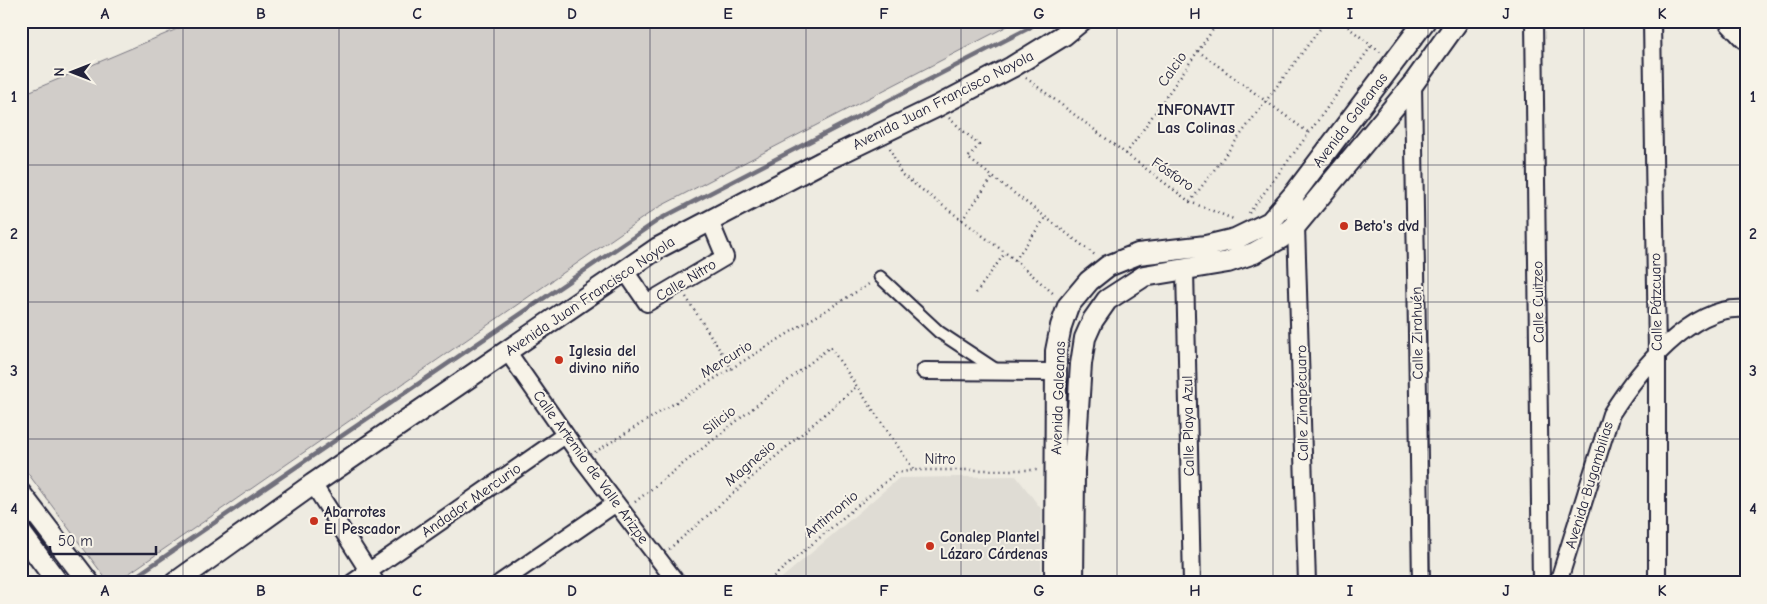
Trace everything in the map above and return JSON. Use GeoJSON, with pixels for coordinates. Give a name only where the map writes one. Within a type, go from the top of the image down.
{"type":"FeatureCollection","features":[{"type":"Feature","properties":{"kind":"main road"},"geometry":{"type":"LineString","coordinates":[[1732,21],[1746,36]]}},
{"type":"Feature","properties":{"kind":"street","name":"Avenida Juan Francisco Noyola"},"geometry":{"type":"LineString","coordinates":[[175,583],[313,484],[658,248],[883,132],[936,108],[1012,67],[1064,35],[1081,21]]}},
{"type":"Feature","properties":{"kind":"street","name":"Avenida Galeanas"},"geometry":{"type":"LineString","coordinates":[[1073,583],[1056,372],[1056,351],[1061,326],[1068,306],[1089,281],[1108,266],[1138,254],[1206,246],[1235,239],[1270,222],[1295,194],[1425,21]]}},
{"type":"Feature","properties":{"kind":"street","name":"Avenida Galeanas"},"geometry":{"type":"LineString","coordinates":[[1055,583],[1065,470],[1084,338],[1092,320],[1107,300],[1144,276],[1228,262],[1254,253],[1281,238],[1297,224],[1413,84],[1458,21]]}},
{"type":"Feature","properties":{"kind":"street","name":"Calle Cuitzeo"},"geometry":{"type":"LineString","coordinates":[[1534,21],[1542,583]]}},
{"type":"Feature","properties":{"kind":"street","name":"Calle Pátzcuaro"},"geometry":{"type":"LineString","coordinates":[[1652,21],[1657,354],[1657,583]]}},
{"type":"Feature","properties":{"kind":"street","name":"Calle Zirahuén"},"geometry":{"type":"LineString","coordinates":[[1413,84],[1421,583]]}},
{"type":"Feature","properties":{"kind":"street","name":"Calle Zinapécuaro"},"geometry":{"type":"LineString","coordinates":[[1295,194],[1306,583]]}},
{"type":"Feature","properties":{"kind":"street","name":"Calle Nitro"},"geometry":{"type":"LineString","coordinates":[[625,271],[647,303],[678,285],[725,257],[710,221]]}},
{"type":"Feature","properties":{"kind":"street","name":"Calle Playa Azul"},"geometry":{"type":"LineString","coordinates":[[1185,270],[1192,583]]}},
{"type":"Feature","properties":{"kind":"street"},"geometry":{"type":"LineString","coordinates":[[880,277],[939,332],[999,372]]}},
{"type":"Feature","properties":{"kind":"street","name":"Avenida Bugambilias"},"geometry":{"type":"LineString","coordinates":[[1558,583],[1611,414],[1627,390],[1657,354],[1698,320],[1720,310],[1746,309]]}},
{"type":"Feature","properties":{"kind":"street","name":"Calle Artemio de Valle Arizpe"},"geometry":{"type":"LineString","coordinates":[[507,351],[583,460],[677,583]]}},
{"type":"Feature","properties":{"kind":"street"},"geometry":{"type":"LineString","coordinates":[[925,371],[1056,372]]}},
{"type":"Feature","properties":{"kind":"street","name":"Andador Mercurio"},"geometry":{"type":"LineString","coordinates":[[352,583],[372,577],[565,435]]}},
{"type":"Feature","properties":{"kind":"street"},"geometry":{"type":"LineString","coordinates":[[313,484],[372,577]]}},
{"type":"Feature","properties":{"kind":"street"},"geometry":{"type":"LineString","coordinates":[[21,494],[79,579]]}},
{"type":"Feature","properties":{"kind":"street"},"geometry":{"type":"LineString","coordinates":[[500,583],[619,507]]}},
{"type":"Feature","properties":{"kind":"street"},"geometry":{"type":"LineString","coordinates":[[21,533],[58,583]]}},
{"type":"Feature","properties":{"kind":"path","name":"Calcio"},"geometry":{"type":"LineString","coordinates":[[1126,154],[1219,21]]}},
{"type":"Feature","properties":{"kind":"path","name":"Fósforo"},"geometry":{"type":"LineString","coordinates":[[1012,67],[1190,202],[1326,21]]}},
{"type":"Feature","properties":{"kind":"path"},"geometry":{"type":"LineString","coordinates":[[1340,21],[1393,62]]}},
{"type":"Feature","properties":{"kind":"path"},"geometry":{"type":"LineString","coordinates":[[1247,215],[1372,45]]}},
{"type":"Feature","properties":{"kind":"path"},"geometry":{"type":"LineString","coordinates":[[1198,51],[1309,133]]}},
{"type":"Feature","properties":{"kind":"path"},"geometry":{"type":"LineString","coordinates":[[936,108],[979,145],[968,158],[1046,216],[1108,266]]}},
{"type":"Feature","properties":{"kind":"path"},"geometry":{"type":"LineString","coordinates":[[883,132],[901,174],[1015,260],[1068,306]]}},
{"type":"Feature","properties":{"kind":"path"},"geometry":{"type":"LineString","coordinates":[[962,220],[993,176]]}},
{"type":"Feature","properties":{"kind":"path"},"geometry":{"type":"LineString","coordinates":[[1190,202],[1242,222]]}},
{"type":"Feature","properties":{"kind":"path"},"geometry":{"type":"LineString","coordinates":[[1015,260],[1046,216]]}},
{"type":"Feature","properties":{"kind":"path"},"geometry":{"type":"LineString","coordinates":[[976,293],[1006,253]]}},
{"type":"Feature","properties":{"kind":"path","name":"Mercurio"},"geometry":{"type":"LineString","coordinates":[[583,460],[880,277]]}},
{"type":"Feature","properties":{"kind":"path"},"geometry":{"type":"LineString","coordinates":[[678,285],[732,369]]}},
{"type":"Feature","properties":{"kind":"path","name":"Nitro"},"geometry":{"type":"LineString","coordinates":[[830,347],[914,470],[1065,470]]}},
{"type":"Feature","properties":{"kind":"path","name":"Silicio"},"geometry":{"type":"LineString","coordinates":[[619,507],[830,347]]}},
{"type":"Feature","properties":{"kind":"path","name":"Magnesio"},"geometry":{"type":"LineString","coordinates":[[658,558],[857,386]]}},
{"type":"Feature","properties":{"kind":"path","name":"Antimonio"},"geometry":{"type":"LineString","coordinates":[[766,583],[896,473],[914,470]]}},
{"type":"Feature","properties":{"kind":"shaded area"},"geometry":{"type":"Polygon","coordinates":[[[196,21],[1017,21],[657,208],[115,583],[109,583],[21,464],[21,95],[196,21]]]}},
{"type":"Feature","properties":{"kind":"shaded area","name":"Conalep Plantel Lázaro Cárdenas"},"geometry":{"type":"Polygon","coordinates":[[[1016,476],[1042,510],[1041,583],[776,583],[899,478],[1016,476]]]}},
{"type":"Feature","properties":{"kind":"waterway"},"geometry":{"type":"LineString","coordinates":[[126,583],[660,219],[1029,28],[1038,21]]}},
{"type":"Feature","properties":{"kind":"place","name":"Beto's dvd"},"geometry":{"type":"Point","coordinates":[1344,226]}},
{"type":"Feature","properties":{"kind":"place","name":"Iglesia del divino niño"},"geometry":{"type":"Point","coordinates":[559,360]}},
{"type":"Feature","properties":{"kind":"place","name":"Abarrotes El Pescador"},"geometry":{"type":"Point","coordinates":[314,521]}},
{"type":"Feature","properties":{"kind":"place","name":"Conalep Plantel Lázaro Cárdenas"},"geometry":{"type":"Point","coordinates":[930,546]}},
{"type":"Feature","properties":{"kind":"district","name":"INFONAVIT Las Colinas"},"geometry":{"type":"Point","coordinates":[1196,119]}}]}
